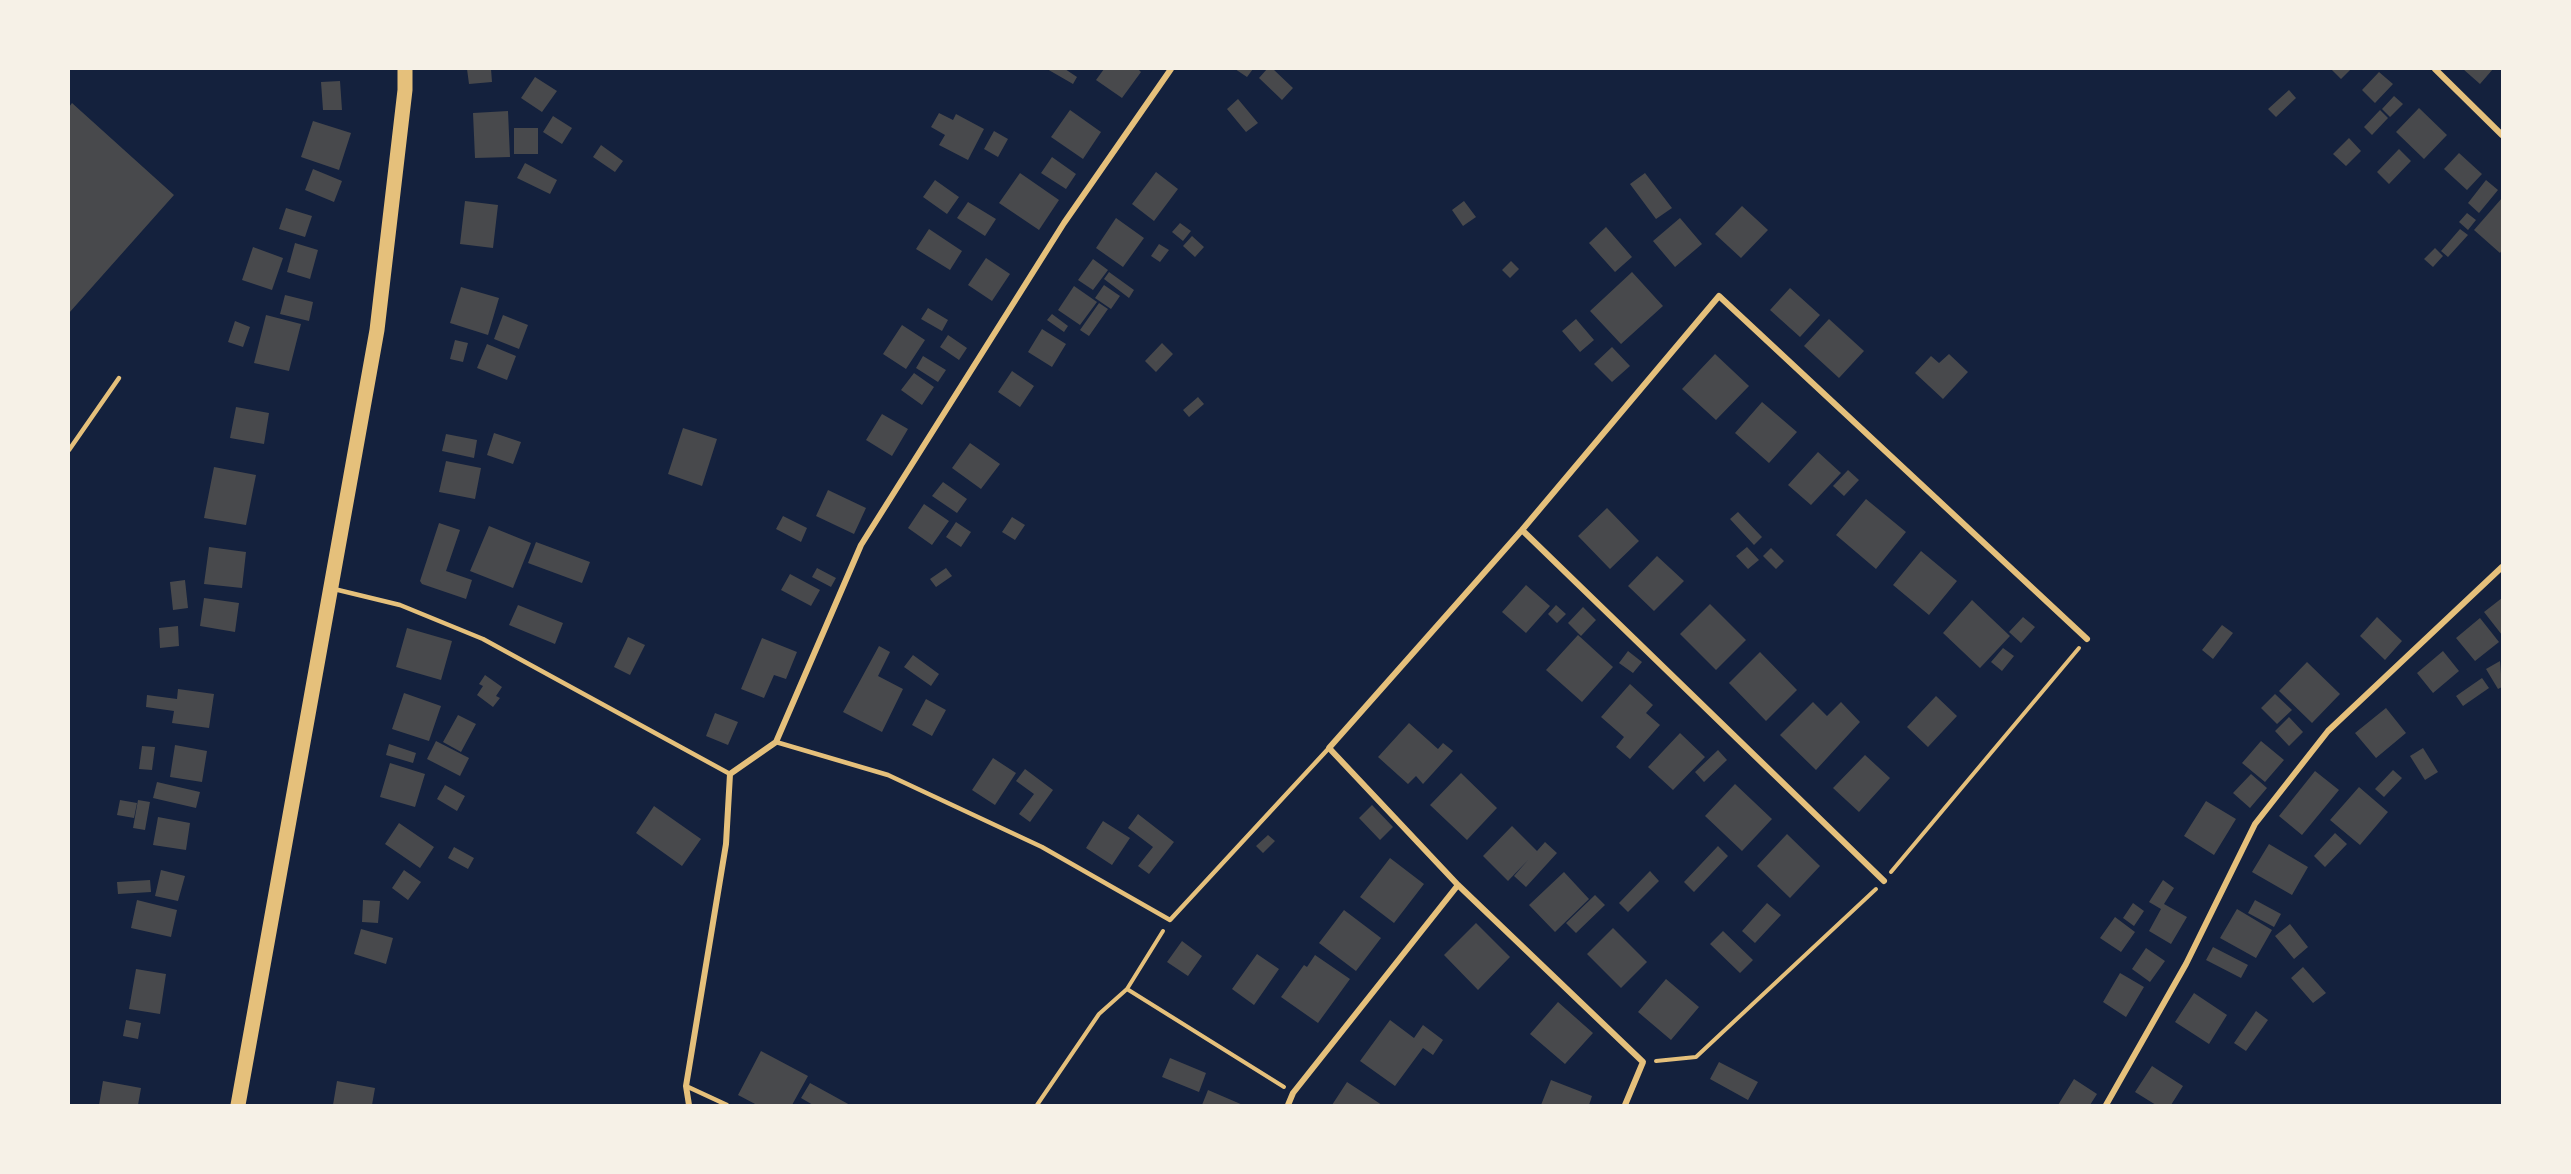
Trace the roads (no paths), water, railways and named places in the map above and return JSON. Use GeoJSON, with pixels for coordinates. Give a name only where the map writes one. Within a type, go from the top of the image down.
{"type":"FeatureCollection","features":[{"type":"Feature","properties":{"kind":"main road"},"geometry":{"type":"LineString","coordinates":[[238,1105],[377,330],[405,90],[405,69]]}},
{"type":"Feature","properties":{"kind":"street"},"geometry":{"type":"LineString","coordinates":[[689,1105],[686,1086],[726,844],[730,774],[776,742],[861,545],[1064,223],[1171,69]]}},
{"type":"Feature","properties":{"kind":"street"},"geometry":{"type":"LineString","coordinates":[[2435,69],[2502,135]]}},
{"type":"Feature","properties":{"kind":"street"},"geometry":{"type":"LineString","coordinates":[[1625,1105],[1643,1062],[1458,885],[1329,748],[1522,530],[1719,296],[2087,639]]}},
{"type":"Feature","properties":{"kind":"street"},"geometry":{"type":"LineString","coordinates":[[1522,530],[1884,880]]}},
{"type":"Feature","properties":{"kind":"street"},"geometry":{"type":"LineString","coordinates":[[2106,1105],[2186,964],[2255,824],[2328,731],[2502,567]]}},
{"type":"Feature","properties":{"kind":"street"},"geometry":{"type":"LineString","coordinates":[[1288,1105],[1293,1093],[1458,885]]}},
{"type":"Feature","properties":{"kind":"lane"},"geometry":{"type":"LineString","coordinates":[[69,450],[119,378]]}},
{"type":"Feature","properties":{"kind":"lane"},"geometry":{"type":"LineString","coordinates":[[331,588],[400,604],[483,639],[730,774]]}},
{"type":"Feature","properties":{"kind":"lane"},"geometry":{"type":"LineString","coordinates":[[776,742],[888,775],[1042,847],[1170,920],[1329,748]]}},
{"type":"Feature","properties":{"kind":"lane"},"geometry":{"type":"LineString","coordinates":[[686,1086],[727,1105]]}}]}
